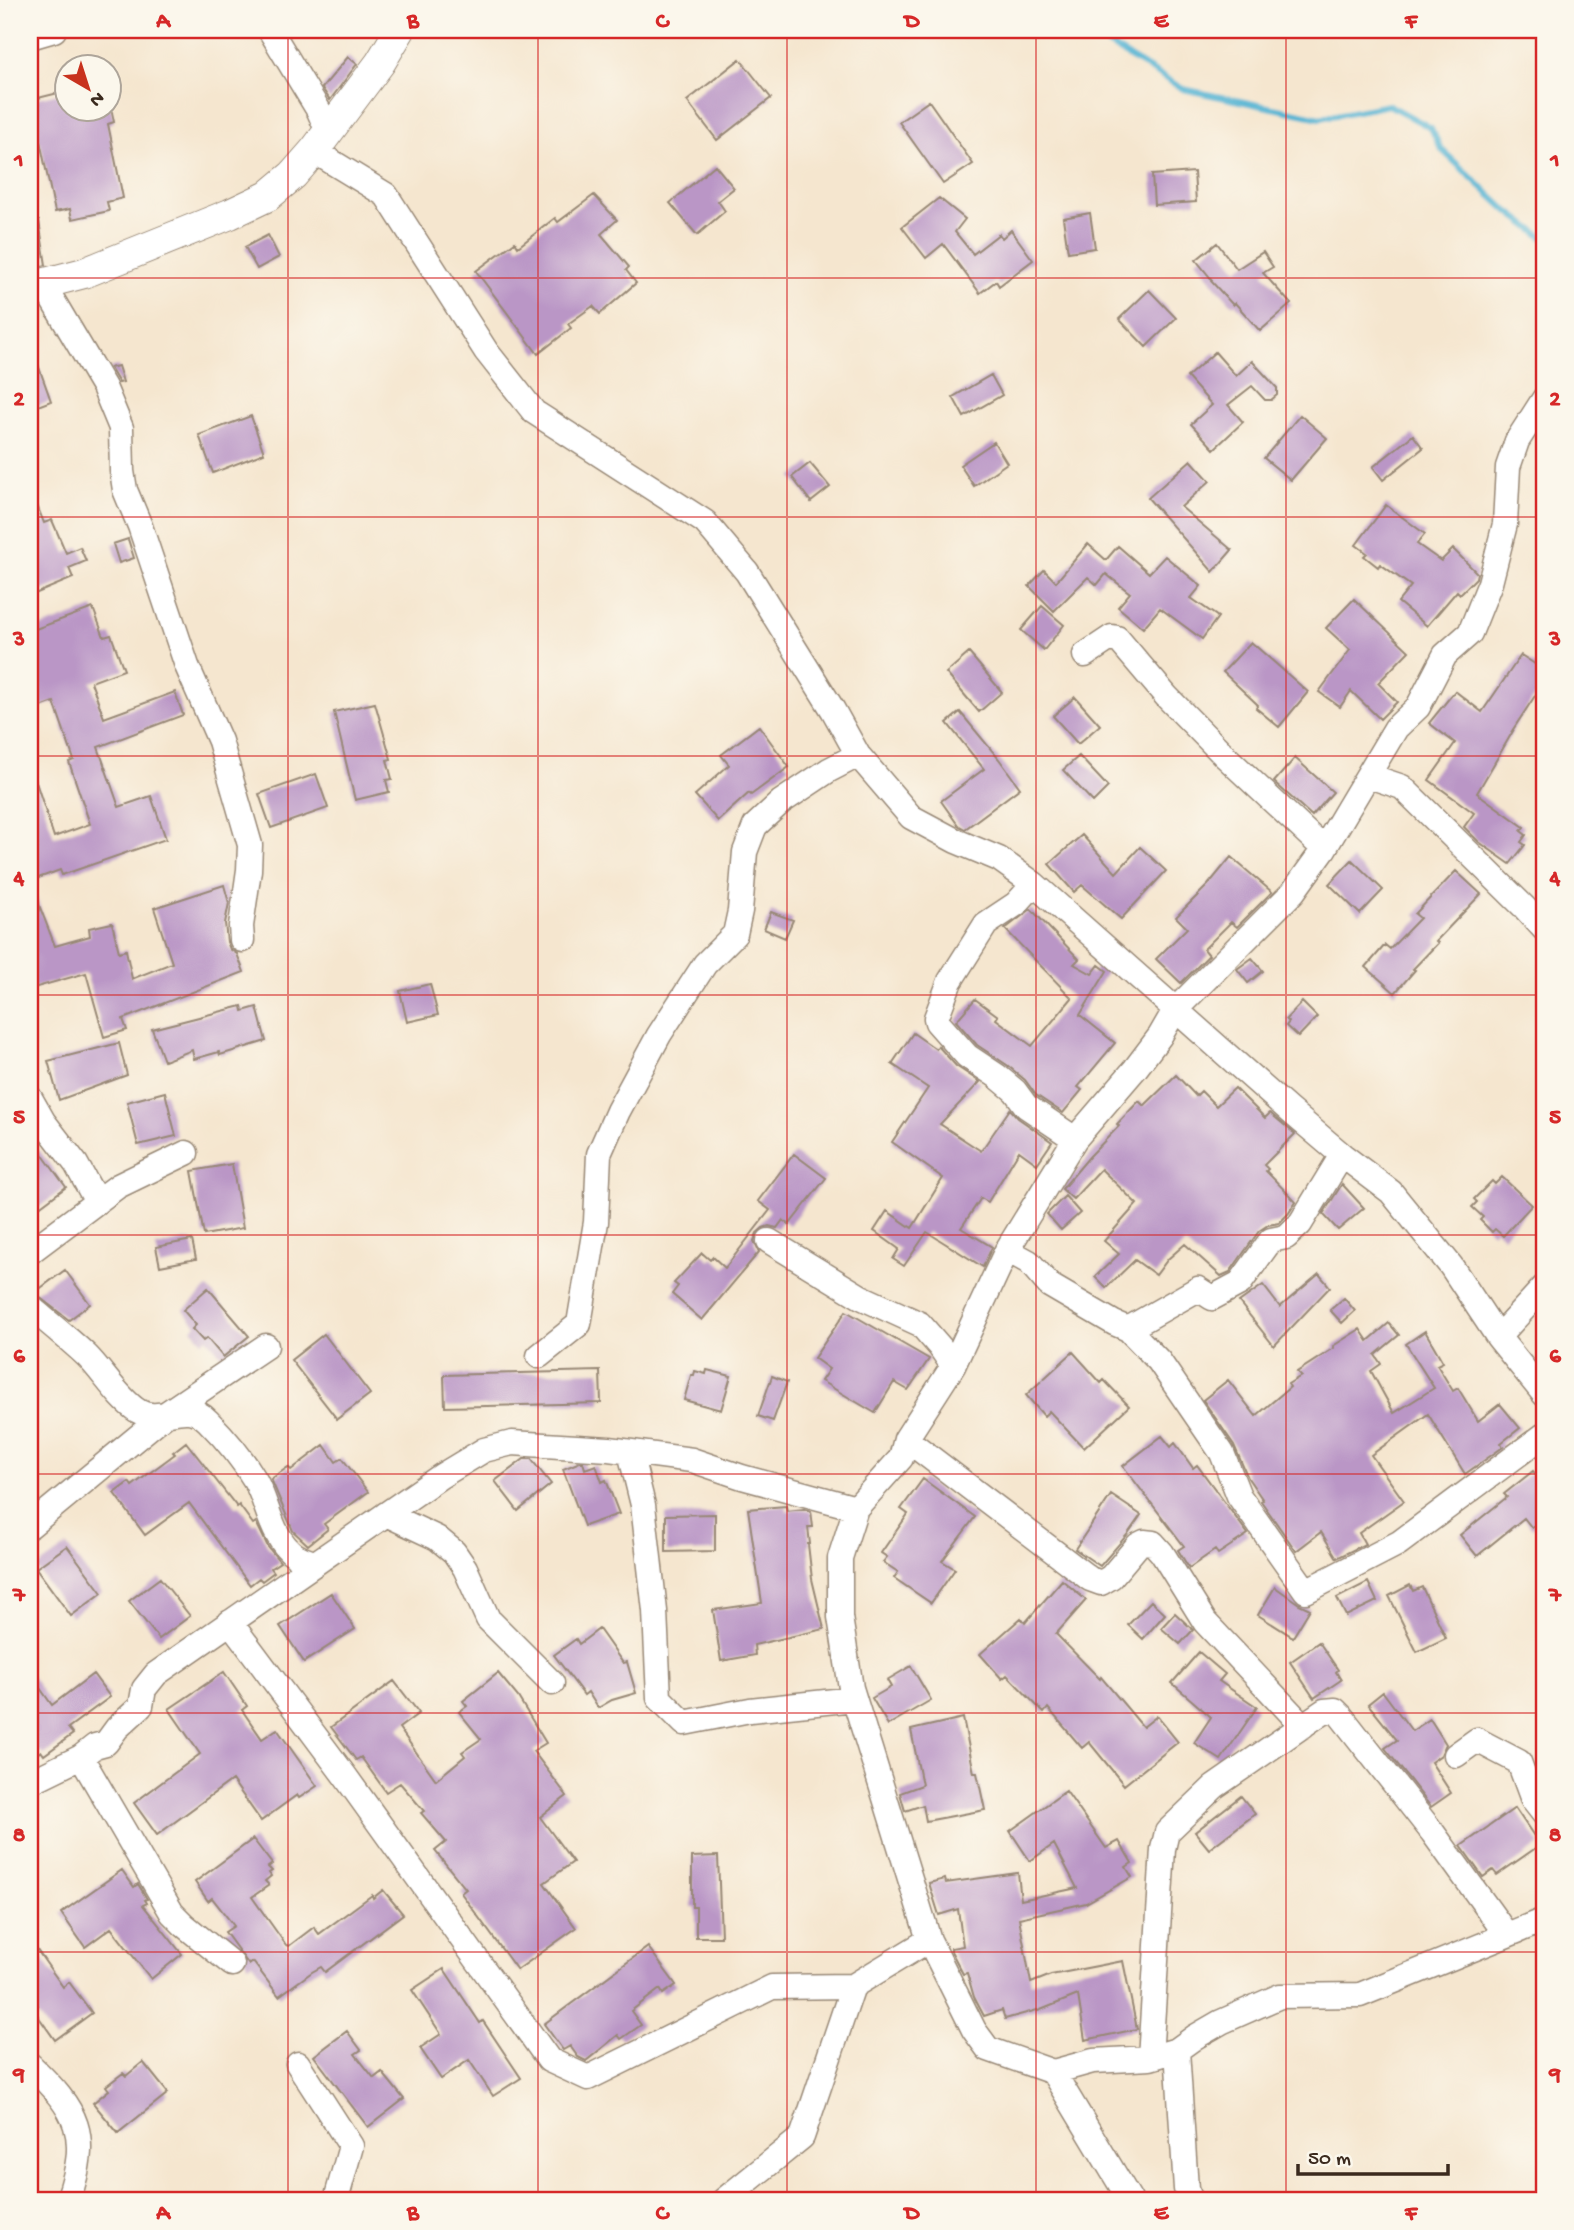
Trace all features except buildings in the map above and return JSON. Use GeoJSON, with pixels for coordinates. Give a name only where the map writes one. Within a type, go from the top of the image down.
{"type":"FeatureCollection","features":[{"type":"Feature","properties":{"kind":"street"},"geometry":{"type":"LineString","coordinates":[[30,37],[54,30]]}},
{"type":"Feature","properties":{"kind":"street"},"geometry":{"type":"LineString","coordinates":[[270,30],[319,111],[321,141],[386,195],[486,351],[534,412],[705,522],[747,572],[858,755],[911,817],[956,841],[999,859],[1034,884],[1342,1155],[1391,1192],[1451,1266],[1499,1337],[1544,1394]]}},
{"type":"Feature","properties":{"kind":"street"},"geometry":{"type":"LineString","coordinates":[[242,940],[241,926],[250,845],[220,741],[187,666],[140,526],[125,490],[121,428],[104,387],[36,285],[84,273],[268,196],[293,175],[321,141],[380,63],[400,30]]}},
{"type":"Feature","properties":{"kind":"street"},"geometry":{"type":"LineString","coordinates":[[1544,399],[1517,440],[1508,467],[1504,524],[1490,583],[1470,633],[1445,655],[1418,707],[1396,729],[1324,849],[1293,892],[1175,1010],[1135,1069],[1075,1139],[1007,1250],[953,1366],[906,1438],[901,1458],[856,1508],[840,1558],[840,1617],[854,1699],[929,1940],[974,2030],[988,2049],[1053,2072],[1093,2061],[1150,2058],[1177,2050],[1221,2022],[1280,1996],[1360,1995],[1544,1920]]}},
{"type":"Feature","properties":{"kind":"street"},"geometry":{"type":"LineString","coordinates":[[1085,655],[1112,637],[1117,638],[1167,697],[1324,849]]}},
{"type":"Feature","properties":{"kind":"street"},"geometry":{"type":"LineString","coordinates":[[539,1356],[579,1324],[596,1222],[599,1154],[618,1111],[659,1035],[705,964],[735,934],[740,911],[745,852],[755,826],[781,802],[829,770],[858,755]]}},
{"type":"Feature","properties":{"kind":"street"},"geometry":{"type":"LineString","coordinates":[[1369,776],[1402,787],[1544,929]]}},
{"type":"Feature","properties":{"kind":"street"},"geometry":{"type":"LineString","coordinates":[[1034,884],[1016,904],[986,924],[950,981],[936,1022],[967,1056],[1015,1091],[1026,1106],[1075,1139]]}},
{"type":"Feature","properties":{"kind":"street"},"geometry":{"type":"LineString","coordinates":[[30,1098],[43,1121],[76,1164],[97,1202]]}},
{"type":"Feature","properties":{"kind":"street"},"geometry":{"type":"LineString","coordinates":[[30,1252],[118,1186],[186,1153]]}},
{"type":"Feature","properties":{"kind":"street"},"geometry":{"type":"LineString","coordinates":[[1128,1329],[1198,1289],[1212,1298],[1240,1283],[1271,1240],[1286,1237],[1300,1224],[1342,1155]]}},
{"type":"Feature","properties":{"kind":"street"},"geometry":{"type":"LineString","coordinates":[[769,1241],[861,1297],[920,1324],[953,1366]]}},
{"type":"Feature","properties":{"kind":"street"},"geometry":{"type":"LineString","coordinates":[[1007,1250],[1029,1262],[1049,1285],[1128,1329],[1158,1361],[1222,1453],[1239,1496],[1306,1591],[1399,1543],[1544,1434]]}},
{"type":"Feature","properties":{"kind":"street"},"geometry":{"type":"LineString","coordinates":[[1499,1337],[1544,1287]]}},
{"type":"Feature","properties":{"kind":"street"},"geometry":{"type":"LineString","coordinates":[[30,1307],[87,1356],[139,1412],[150,1415],[189,1409],[206,1418],[236,1452],[256,1482],[276,1531],[287,1547],[295,1555],[314,1563]]}},
{"type":"Feature","properties":{"kind":"street"},"geometry":{"type":"LineString","coordinates":[[30,1526],[167,1413],[266,1346]]}},
{"type":"Feature","properties":{"kind":"street"},"geometry":{"type":"LineString","coordinates":[[906,1438],[1090,1579],[1101,1583],[1111,1577],[1138,1545],[1144,1542],[1153,1543],[1205,1622],[1303,1726]]}},
{"type":"Feature","properties":{"kind":"street"},"geometry":{"type":"LineString","coordinates":[[30,1782],[82,1757],[95,1746],[106,1743],[117,1728],[141,1706],[144,1689],[156,1674],[314,1563],[484,1450],[512,1443],[630,1452],[692,1460],[856,1508]]}},
{"type":"Feature","properties":{"kind":"street"},"geometry":{"type":"LineString","coordinates":[[630,1452],[645,1519],[655,1611],[659,1698],[684,1723],[750,1710],[854,1699]]}},
{"type":"Feature","properties":{"kind":"street"},"geometry":{"type":"LineString","coordinates":[[386,1514],[437,1538],[454,1552],[465,1569],[488,1619],[552,1683]]}},
{"type":"Feature","properties":{"kind":"street"},"geometry":{"type":"LineString","coordinates":[[230,1622],[345,1776],[549,2060],[588,2078],[772,1987],[853,1986],[929,1940]]}},
{"type":"Feature","properties":{"kind":"street"},"geometry":{"type":"LineString","coordinates":[[1150,2058],[1163,1840],[1167,1832],[1214,1787],[1324,1711],[1335,1710],[1433,1833],[1506,1934]]}},
{"type":"Feature","properties":{"kind":"street"},"geometry":{"type":"LineString","coordinates":[[1456,1755],[1478,1740],[1519,1762],[1533,1800],[1544,1814]]}},
{"type":"Feature","properties":{"kind":"street"},"geometry":{"type":"LineString","coordinates":[[82,1757],[172,1913],[232,1964]]}},
{"type":"Feature","properties":{"kind":"street"},"geometry":{"type":"LineString","coordinates":[[724,2200],[802,2137],[853,1986]]}},
{"type":"Feature","properties":{"kind":"street"},"geometry":{"type":"LineString","coordinates":[[1177,2050],[1186,2189],[1191,2200]]}},
{"type":"Feature","properties":{"kind":"street"},"geometry":{"type":"LineString","coordinates":[[298,2064],[351,2146],[336,2200]]}},
{"type":"Feature","properties":{"kind":"street"},"geometry":{"type":"LineString","coordinates":[[30,2065],[63,2098],[75,2119],[80,2144],[68,2200]]}},
{"type":"Feature","properties":{"kind":"street"},"geometry":{"type":"LineString","coordinates":[[1053,2072],[1129,2200]]}},
{"type":"Feature","properties":{"kind":"waterway"},"geometry":{"type":"LineString","coordinates":[[1084,30],[1183,89],[1320,118],[1389,105],[1431,128],[1441,149],[1504,208],[1544,238]]}}]}
